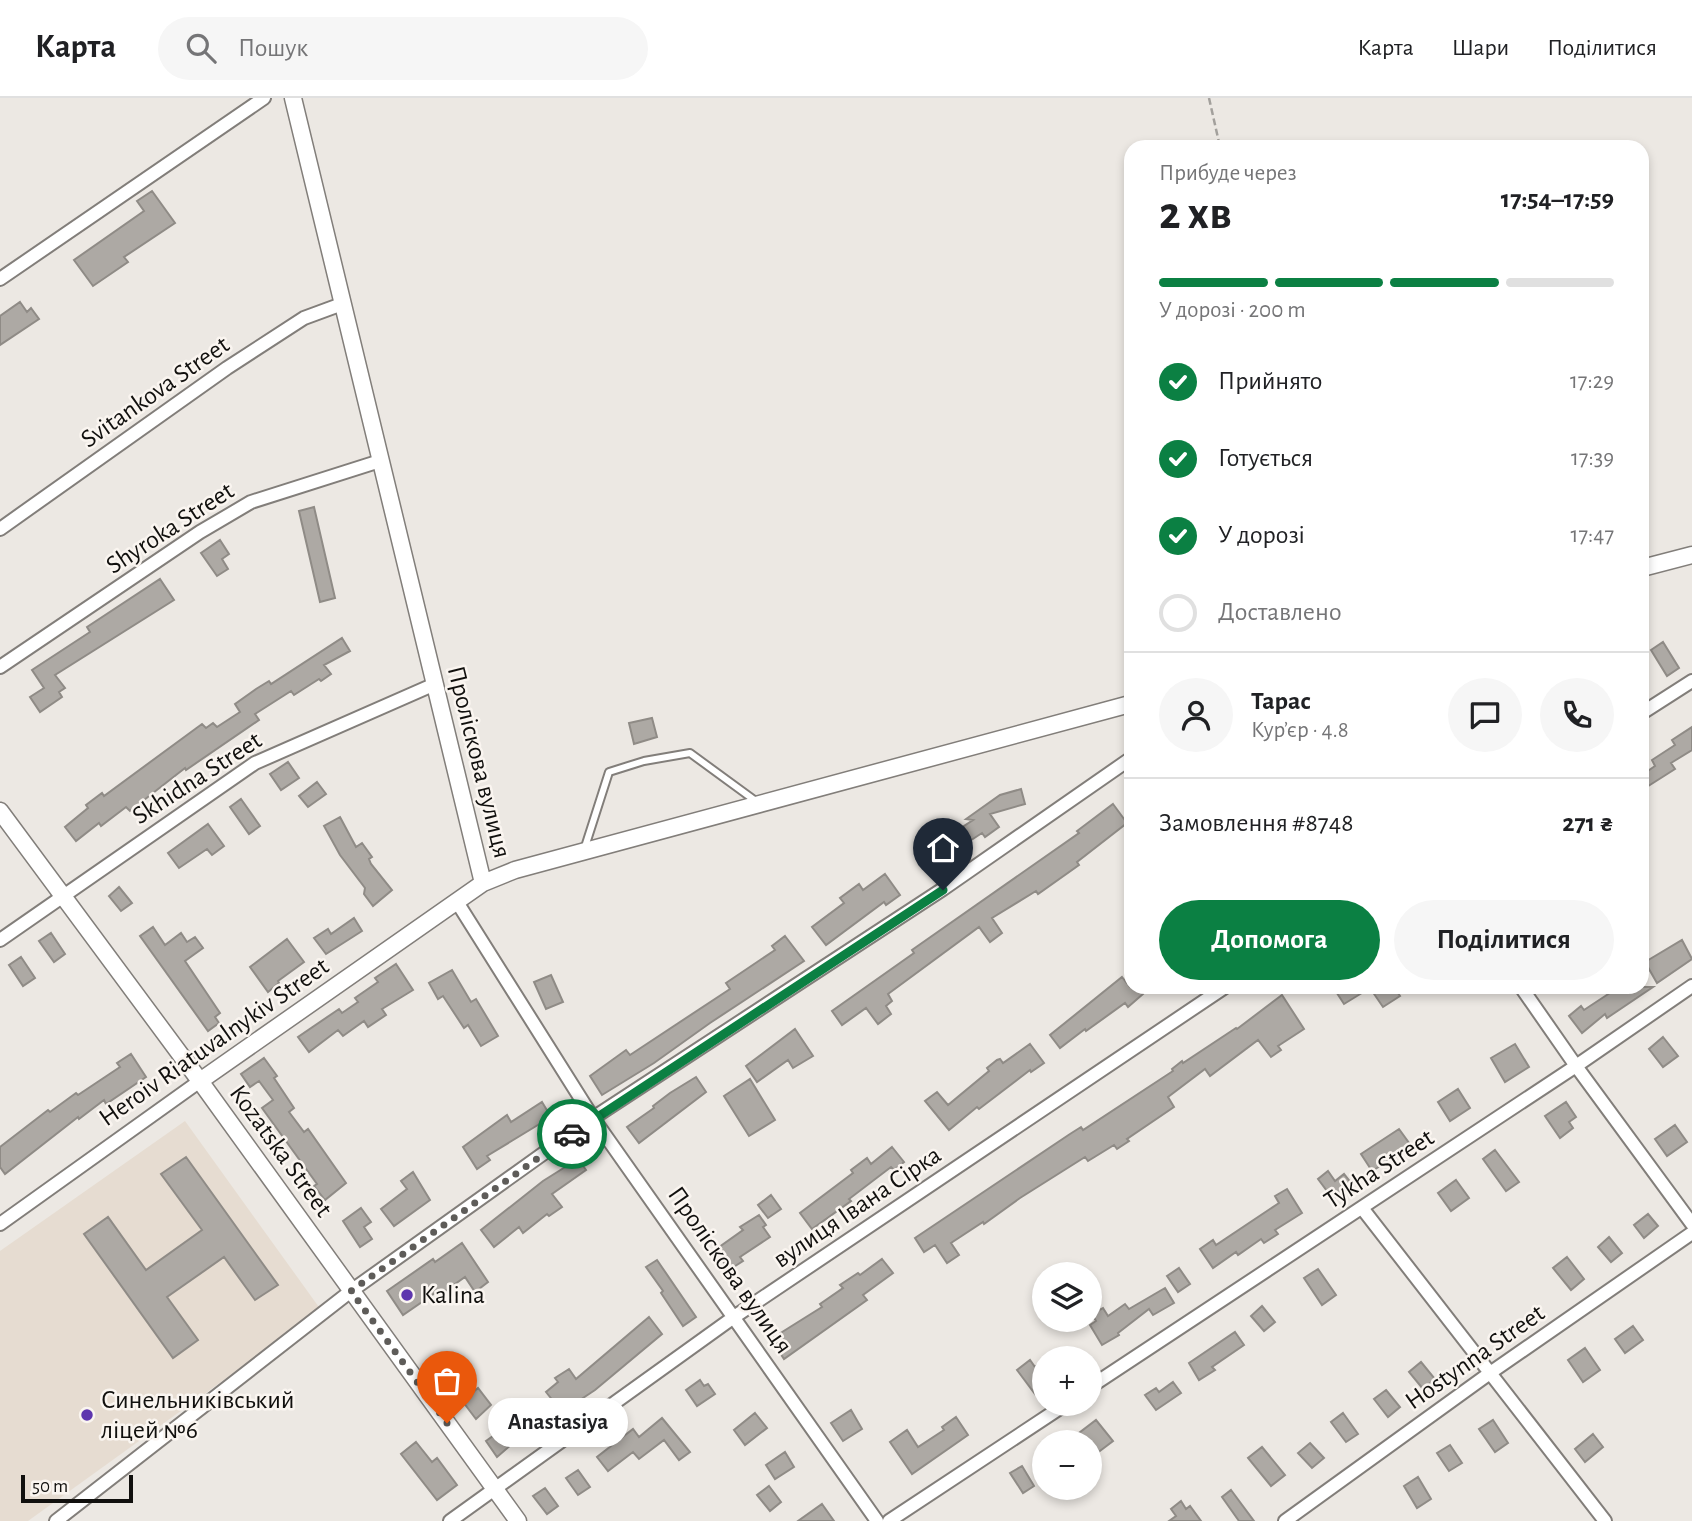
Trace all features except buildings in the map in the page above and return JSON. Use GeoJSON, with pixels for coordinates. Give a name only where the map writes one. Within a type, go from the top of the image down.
{"type":"FeatureCollection","features":[{"type":"Feature","properties":{"kind":"street"},"geometry":{"type":"LineString","coordinates":[[0,279],[264,98]]}},
{"type":"Feature","properties":{"kind":"street","name":"Проліскова вулиця"},"geometry":{"type":"LineString","coordinates":[[293,98],[483,883],[457,902],[593,1118],[877,1521]]}},
{"type":"Feature","properties":{"kind":"street","name":"Svitankova Street"},"geometry":{"type":"LineString","coordinates":[[0,529],[227,368],[304,318],[342,304]]}},
{"type":"Feature","properties":{"kind":"street","name":"Shyroka Street"},"geometry":{"type":"LineString","coordinates":[[0,667],[200,532],[251,502],[380,461]]}},
{"type":"Feature","properties":{"kind":"street"},"geometry":{"type":"LineString","coordinates":[[1649,566],[1692,555]]}},
{"type":"Feature","properties":{"kind":"street"},"geometry":{"type":"LineString","coordinates":[[1649,709],[1692,681]]}},
{"type":"Feature","properties":{"kind":"street","name":"Skhidna Street"},"geometry":{"type":"LineString","coordinates":[[0,940],[255,762],[435,684]]}},
{"type":"Feature","properties":{"kind":"street"},"geometry":{"type":"LineString","coordinates":[[483,883],[515,870],[584,850],[1124,706]]}},
{"type":"Feature","properties":{"kind":"street"},"geometry":{"type":"LineString","coordinates":[[56,1521],[351,1291],[593,1118],[943,890],[1124,763]]}},
{"type":"Feature","properties":{"kind":"street","name":"Kozatska Street"},"geometry":{"type":"LineString","coordinates":[[0,811],[200,1081],[518,1521]]}},
{"type":"Feature","properties":{"kind":"street","name":"Heroiv Riatuvalnykiv Street"},"geometry":{"type":"LineString","coordinates":[[0,1224],[457,902]]}},
{"type":"Feature","properties":{"kind":"street","name":"Tykha Street"},"geometry":{"type":"LineString","coordinates":[[1102,1379],[1576,1066],[1692,986]]}},
{"type":"Feature","properties":{"kind":"street","name":"вулиця Івана Сірка"},"geometry":{"type":"LineString","coordinates":[[450,1521],[734,1317],[1215,994]]}},
{"type":"Feature","properties":{"kind":"street"},"geometry":{"type":"LineString","coordinates":[[1526,994],[1692,1224]]}},
{"type":"Feature","properties":{"kind":"street"},"geometry":{"type":"LineString","coordinates":[[1362,1208],[1605,1521]]}},
{"type":"Feature","properties":{"kind":"street","name":"Hostynna Street"},"geometry":{"type":"LineString","coordinates":[[1285,1521],[1490,1373],[1692,1233]]}},
{"type":"Feature","properties":{"kind":"street"},"geometry":{"type":"LineString","coordinates":[[889,1521],[1048,1416]]}},
{"type":"Feature","properties":{"kind":"lane"},"geometry":{"type":"LineString","coordinates":[[584,850],[609,772],[644,761],[691,752],[758,803]]}},
{"type":"Feature","properties":{"kind":"path"},"geometry":{"type":"LineString","coordinates":[[1209,98],[1218,140]]}},
{"type":"Feature","properties":{"kind":"shaded area","name":"Синельниківський ліцей №6"},"geometry":{"type":"Polygon","coordinates":[[[185,1121],[321,1310],[28,1521],[0,1521],[0,1251],[185,1121]]]}},
{"type":"Feature","properties":{"kind":"way so far"},"geometry":{"type":"LineString","coordinates":[[447,1423],[351,1291],[572,1134]]}},
{"type":"Feature","properties":{"kind":"place","name":"Kalina"},"geometry":{"type":"Point","coordinates":[407,1295]}},
{"type":"Feature","properties":{"kind":"place","name":"Синельниківський ліцей №6"},"geometry":{"type":"Point","coordinates":[87,1415]}},
{"type":"Feature","properties":{"kind":"place","name":"Anastasiya"},"geometry":{"type":"Point","coordinates":[447,1423]}},
{"type":"Feature","properties":{"kind":"route"},"geometry":{"type":"LineString","coordinates":[[572,1134],[943,890]]}}]}
